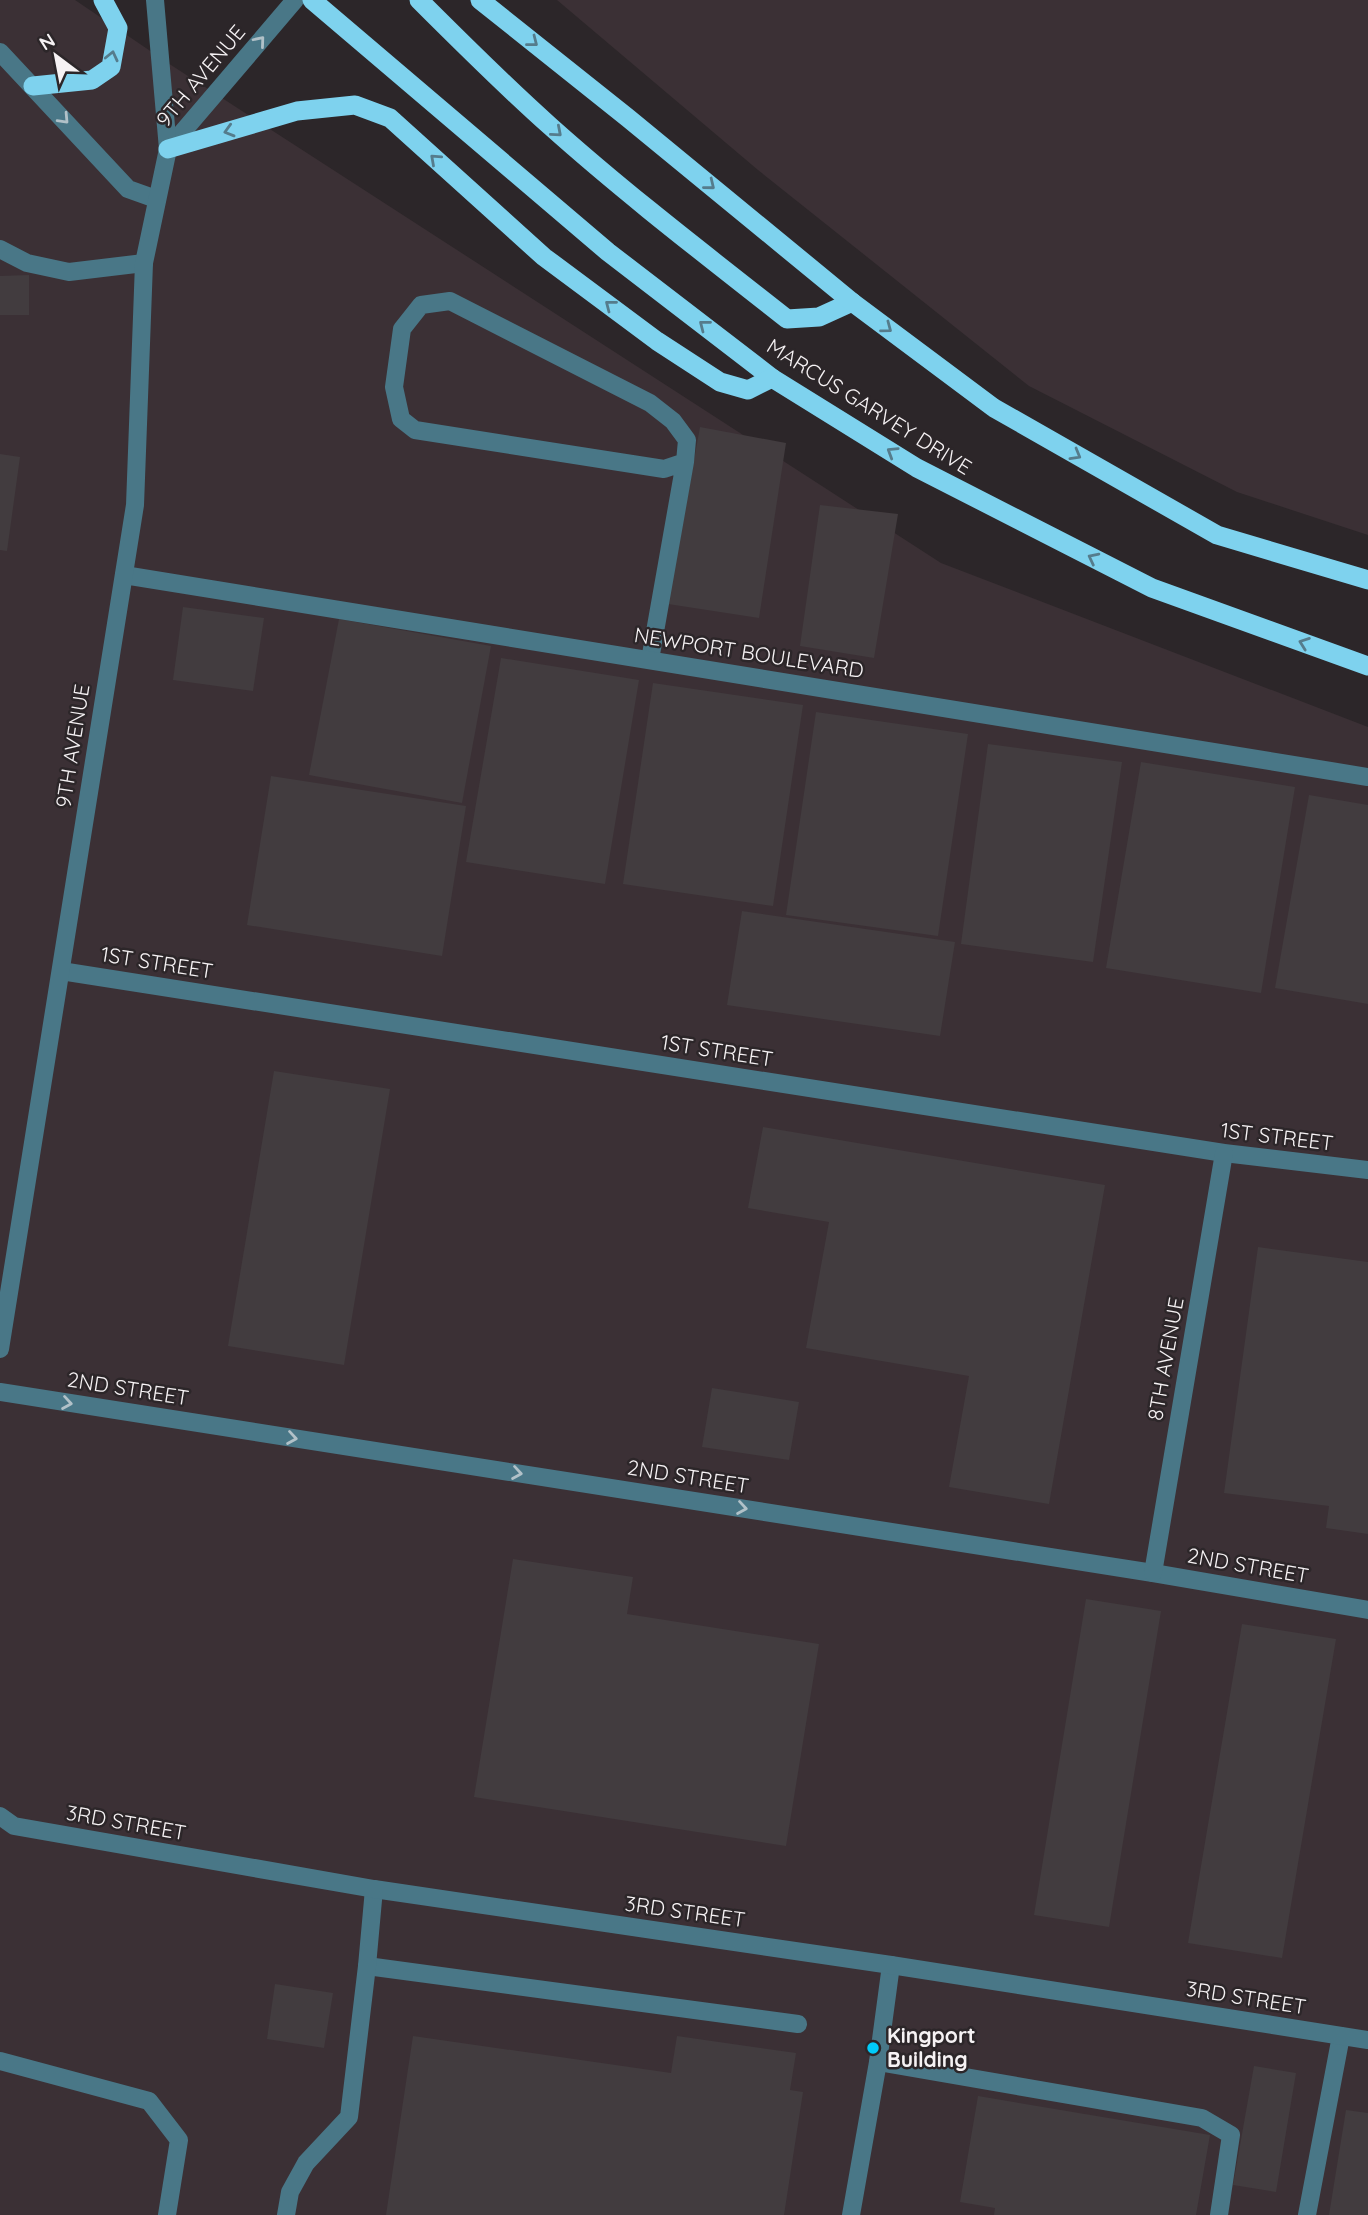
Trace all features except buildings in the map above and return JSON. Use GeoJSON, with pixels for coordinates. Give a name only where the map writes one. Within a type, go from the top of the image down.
{"type":"FeatureCollection","features":[{"type":"Feature","properties":{"kind":"highway"},"geometry":{"type":"LineString","coordinates":[[33,86],[92,80],[111,67],[118,28],[103,0]]}},
{"type":"Feature","properties":{"kind":"highway","name":"MARCUS GARVEY DRIVE"},"geometry":{"type":"LineString","coordinates":[[312,0],[608,252],[772,378],[918,468],[1152,588],[1368,666]]}},
{"type":"Feature","properties":{"kind":"highway"},"geometry":{"type":"LineString","coordinates":[[419,0],[498,78],[580,152],[787,319],[819,317],[852,302]]}},
{"type":"Feature","properties":{"kind":"highway"},"geometry":{"type":"LineString","coordinates":[[480,0],[852,302],[994,408],[1217,535],[1368,580]]}},
{"type":"Feature","properties":{"kind":"highway"},"geometry":{"type":"LineString","coordinates":[[168,149],[297,111],[355,105],[390,118],[544,257],[657,341],[720,382],[748,390],[772,378]]}},
{"type":"Feature","properties":{"kind":"street","name":"9TH AVENUE"},"geometry":{"type":"LineString","coordinates":[[0,1349],[135,505],[144,263],[168,149],[155,0]]}},
{"type":"Feature","properties":{"kind":"street","name":"9TH AVENUE"},"geometry":{"type":"LineString","coordinates":[[168,149],[295,0]]}},
{"type":"Feature","properties":{"kind":"street"},"geometry":{"type":"LineString","coordinates":[[0,52],[128,188],[156,200]]}},
{"type":"Feature","properties":{"kind":"street"},"geometry":{"type":"LineString","coordinates":[[0,249],[27,263],[69,272],[144,263]]}},
{"type":"Feature","properties":{"kind":"street"},"geometry":{"type":"LineString","coordinates":[[650,660],[685,462],[687,440],[673,421],[650,403],[450,301],[421,305],[402,329],[394,387],[401,419],[415,430],[664,469],[685,462]]}},
{"type":"Feature","properties":{"kind":"street","name":"NEWPORT BOULEVARD"},"geometry":{"type":"LineString","coordinates":[[124,575],[1368,777]]}},
{"type":"Feature","properties":{"kind":"street","name":"1ST STREET"},"geometry":{"type":"LineString","coordinates":[[61,971],[1224,1153],[1368,1170]]}},
{"type":"Feature","properties":{"kind":"street","name":"8TH AVENUE"},"geometry":{"type":"LineString","coordinates":[[1153,1573],[1224,1153]]}},
{"type":"Feature","properties":{"kind":"street","name":"2ND STREET"},"geometry":{"type":"LineString","coordinates":[[0,1392],[1153,1573],[1368,1610]]}},
{"type":"Feature","properties":{"kind":"street","name":"3RD STREET"},"geometry":{"type":"LineString","coordinates":[[0,1816],[14,1826],[373,1889],[891,1965],[1368,2040]]}},
{"type":"Feature","properties":{"kind":"street"},"geometry":{"type":"LineString","coordinates":[[286,2215],[290,2192],[306,2162],[349,2118],[373,1889]]}},
{"type":"Feature","properties":{"kind":"street"},"geometry":{"type":"LineString","coordinates":[[851,2215],[878,2062],[891,1965]]}},
{"type":"Feature","properties":{"kind":"street"},"geometry":{"type":"LineString","coordinates":[[367,1966],[798,2024]]}},
{"type":"Feature","properties":{"kind":"street"},"geometry":{"type":"LineString","coordinates":[[1307,2215],[1341,2036]]}},
{"type":"Feature","properties":{"kind":"street"},"geometry":{"type":"LineString","coordinates":[[0,2061],[149,2101],[179,2140],[167,2215]]}},
{"type":"Feature","properties":{"kind":"street"},"geometry":{"type":"LineString","coordinates":[[878,2062],[1202,2118],[1231,2136],[1219,2215]]}},
{"type":"Feature","properties":{"kind":"shaded area"},"geometry":{"type":"Polygon","coordinates":[[[0,0],[75,0],[171,65],[941,563],[1368,727],[1368,2215],[0,2215],[0,0]]]}},
{"type":"Feature","properties":{"kind":"shaded area"},"geometry":{"type":"Polygon","coordinates":[[[557,0],[1368,0],[1368,535],[1237,492],[1029,386],[758,170],[557,0]]]}},
{"type":"Feature","properties":{"kind":"place","name":"Kingport Building"},"geometry":{"type":"Point","coordinates":[873,2048]}}]}
